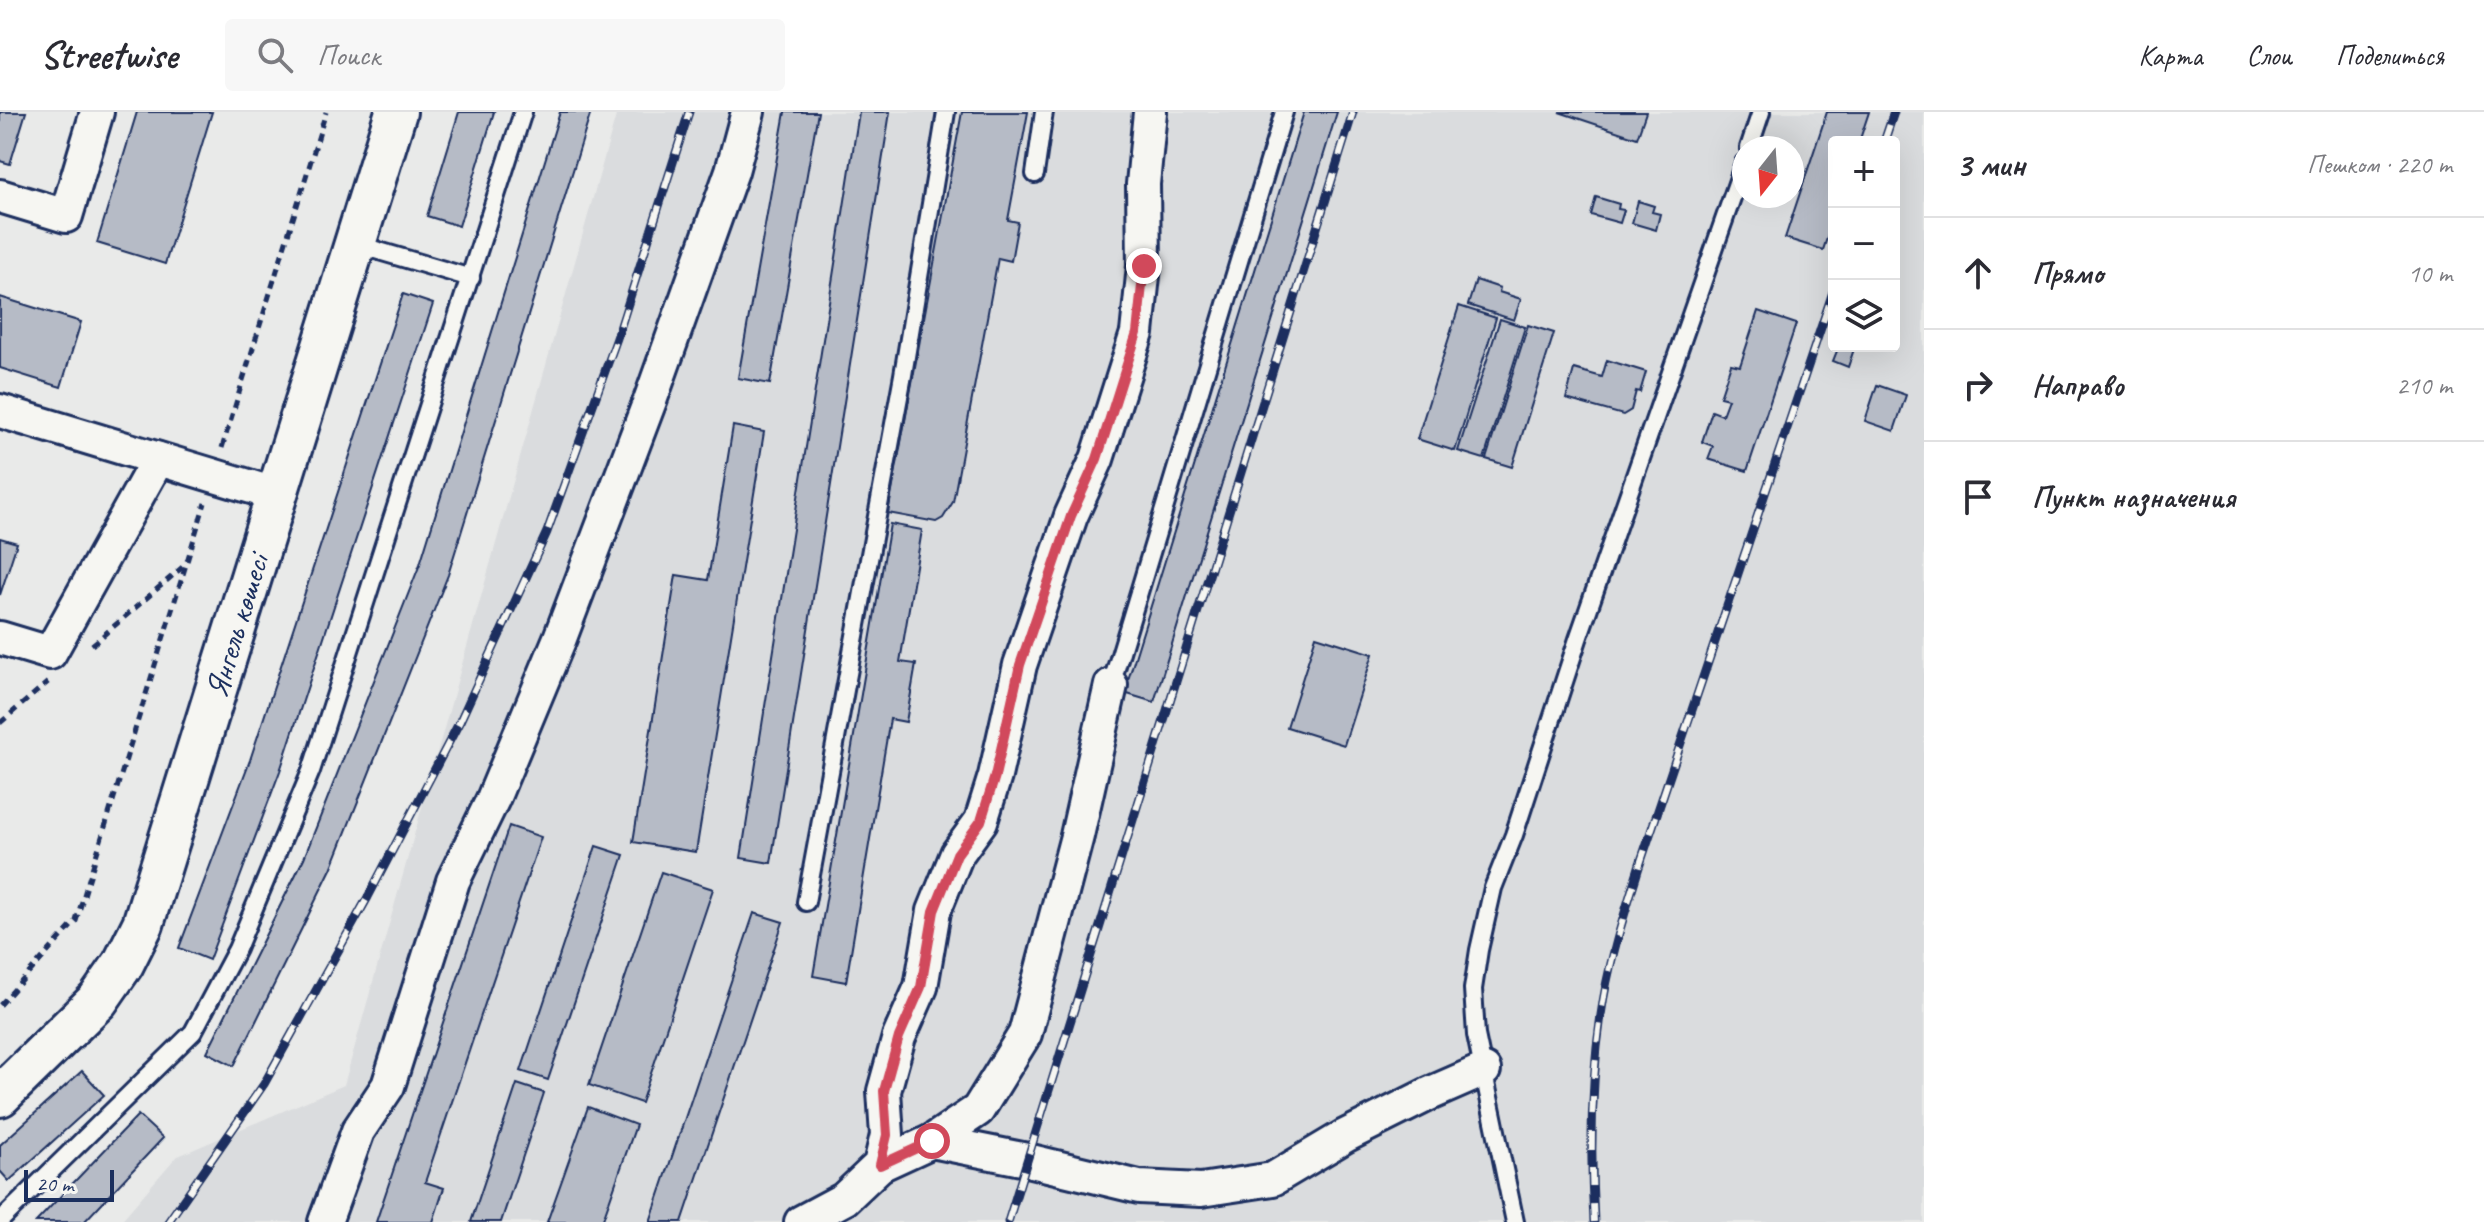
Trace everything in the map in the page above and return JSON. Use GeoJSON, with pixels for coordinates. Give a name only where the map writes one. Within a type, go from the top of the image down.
{"type":"FeatureCollection","features":[{"type":"Feature","properties":{"kind":"street"},"geometry":{"type":"LineString","coordinates":[[0,196],[66,216],[97,112]]}},
{"type":"Feature","properties":{"kind":"street","name":"Янгель көшесі"},"geometry":{"type":"LineString","coordinates":[[0,1096],[98,1000],[123,964],[143,924],[396,112]]}},
{"type":"Feature","properties":{"kind":"street"},"geometry":{"type":"LineString","coordinates":[[325,1222],[358,1131],[388,1086],[453,881],[493,799],[646,412],[727,185],[748,112]]}},
{"type":"Feature","properties":{"kind":"street"},"geometry":{"type":"LineString","coordinates":[[880,1165],[887,1135],[884,1091],[899,1037],[921,987],[934,911],[957,854],[981,821],[995,776],[1020,665],[1071,516],[1097,459],[1137,333],[1144,266],[1143,184],[1150,112]]}},
{"type":"Feature","properties":{"kind":"street"},"geometry":{"type":"LineString","coordinates":[[0,411],[278,495]]}},
{"type":"Feature","properties":{"kind":"street"},"geometry":{"type":"LineString","coordinates":[[0,638],[50,653],[158,459]]}},
{"type":"Feature","properties":{"kind":"street"},"geometry":{"type":"LineString","coordinates":[[801,1222],[844,1199],[880,1165],[932,1141],[978,1110],[1025,1034],[1077,836],[1111,685]]}},
{"type":"Feature","properties":{"kind":"street"},"geometry":{"type":"LineString","coordinates":[[932,1141],[1139,1187],[1201,1190],[1273,1179],[1359,1129],[1484,1070]]}},
{"type":"Feature","properties":{"kind":"lane"},"geometry":{"type":"LineString","coordinates":[[0,1221],[193,1032],[237,949],[311,771],[523,112]]}},
{"type":"Feature","properties":{"kind":"lane"},"geometry":{"type":"LineString","coordinates":[[806,902],[903,375],[946,112]]}},
{"type":"Feature","properties":{"kind":"lane"},"geometry":{"type":"LineString","coordinates":[[1035,174],[1044,112]]}},
{"type":"Feature","properties":{"kind":"lane"},"geometry":{"type":"LineString","coordinates":[[1111,685],[1284,112]]}},
{"type":"Feature","properties":{"kind":"lane"},"geometry":{"type":"LineString","coordinates":[[1753,136],[1761,112]]}},
{"type":"Feature","properties":{"kind":"lane"},"geometry":{"type":"LineString","coordinates":[[1515,1222],[1476,1035],[1473,989],[1479,950],[1493,888],[1514,835],[1578,639],[1732,197]]}},
{"type":"Feature","properties":{"kind":"lane"},"geometry":{"type":"LineString","coordinates":[[355,244],[471,278]]}},
{"type":"Feature","properties":{"kind":"path"},"geometry":{"type":"LineString","coordinates":[[0,1005],[76,921],[326,112]]}},
{"type":"Feature","properties":{"kind":"shaded area"},"geometry":{"type":"Polygon","coordinates":[[[617,112],[1924,112],[1924,1222],[120,1222],[176,1157],[344,1085],[617,112]]]}},
{"type":"Feature","properties":{"kind":"building"},"geometry":{"type":"Polygon","coordinates":[[[0,112],[26,112],[10,164],[0,161],[0,112]]]}},
{"type":"Feature","properties":{"kind":"building"},"geometry":{"type":"Polygon","coordinates":[[[137,112],[212,112],[165,264],[97,243],[137,112]]]}},
{"type":"Feature","properties":{"kind":"building"},"geometry":{"type":"Polygon","coordinates":[[[459,112],[494,112],[459,226],[427,216],[459,112]]]}},
{"type":"Feature","properties":{"kind":"building"},"geometry":{"type":"Polygon","coordinates":[[[560,112],[591,112],[448,575],[331,869],[234,1066],[207,1052],[304,858],[420,564],[560,112]]]}},
{"type":"Feature","properties":{"kind":"building"},"geometry":{"type":"Polygon","coordinates":[[[785,112],[818,112],[770,384],[738,378],[785,112]]]}},
{"type":"Feature","properties":{"kind":"building"},"geometry":{"type":"Polygon","coordinates":[[[859,112],[890,112],[771,863],[741,858],[859,112]]]}},
{"type":"Feature","properties":{"kind":"building"},"geometry":{"type":"Polygon","coordinates":[[[962,112],[1028,112],[1008,220],[1018,222],[1011,261],[998,258],[953,502],[943,518],[936,522],[888,513],[962,112]]]}},
{"type":"Feature","properties":{"kind":"building"},"geometry":{"type":"Polygon","coordinates":[[[1304,112],[1337,112],[1154,702],[1124,693],[1304,112]]]}},
{"type":"Feature","properties":{"kind":"building"},"geometry":{"type":"Polygon","coordinates":[[[1559,112],[1646,112],[1637,138],[1559,112]]]}},
{"type":"Feature","properties":{"kind":"building"},"geometry":{"type":"Polygon","coordinates":[[[1827,112],[1869,112],[1861,136],[1828,136],[1828,235],[1823,250],[1785,238],[1795,208],[1804,208],[1804,181],[1827,112]]]}},
{"type":"Feature","properties":{"kind":"building"},"geometry":{"type":"Polygon","coordinates":[[[1596,197],[1619,204],[1618,209],[1624,210],[1620,223],[1591,215],[1596,197]]]}},
{"type":"Feature","properties":{"kind":"building"},"geometry":{"type":"Polygon","coordinates":[[[1638,201],[1654,206],[1652,212],[1660,214],[1656,230],[1632,223],[1638,201]]]}},
{"type":"Feature","properties":{"kind":"building"},"geometry":{"type":"Polygon","coordinates":[[[1476,280],[1521,299],[1514,320],[1468,305],[1476,280]]]}},
{"type":"Feature","properties":{"kind":"building"},"geometry":{"type":"Polygon","coordinates":[[[403,294],[433,304],[280,771],[209,960],[179,948],[250,760],[403,294]]]}},
{"type":"Feature","properties":{"kind":"building"},"geometry":{"type":"Polygon","coordinates":[[[0,297],[81,322],[61,387],[0,368],[0,297]]]}},
{"type":"Feature","properties":{"kind":"building"},"geometry":{"type":"Polygon","coordinates":[[[1459,306],[1496,318],[1455,451],[1417,439],[1459,306]]]}},
{"type":"Feature","properties":{"kind":"building"},"geometry":{"type":"Polygon","coordinates":[[[1758,311],[1796,324],[1747,471],[1708,459],[1713,446],[1702,442],[1712,411],[1722,415],[1728,399],[1720,397],[1731,364],[1740,366],[1758,311]]]}},
{"type":"Feature","properties":{"kind":"building"},"geometry":{"type":"Polygon","coordinates":[[[1500,319],[1525,327],[1484,459],[1458,451],[1500,319]]]}},
{"type":"Feature","properties":{"kind":"building"},"geometry":{"type":"Polygon","coordinates":[[[1528,325],[1554,333],[1512,467],[1486,459],[1528,325]]]}},
{"type":"Feature","properties":{"kind":"building"},"geometry":{"type":"Polygon","coordinates":[[[1837,352],[1853,352],[1848,367],[1833,361],[1837,352]]]}},
{"type":"Feature","properties":{"kind":"building"},"geometry":{"type":"Polygon","coordinates":[[[1607,360],[1646,372],[1631,410],[1623,415],[1566,399],[1574,369],[1602,377],[1607,360]]]}},
{"type":"Feature","properties":{"kind":"building"},"geometry":{"type":"Polygon","coordinates":[[[1877,385],[1906,395],[1894,431],[1865,421],[1877,385]]]}},
{"type":"Feature","properties":{"kind":"building"},"geometry":{"type":"Polygon","coordinates":[[[733,426],[764,432],[696,852],[633,842],[676,575],[708,580],[733,426]]]}},
{"type":"Feature","properties":{"kind":"building"},"geometry":{"type":"Polygon","coordinates":[[[890,524],[922,530],[900,662],[916,664],[906,722],[890,719],[846,982],[813,976],[890,524]]]}},
{"type":"Feature","properties":{"kind":"building"},"geometry":{"type":"Polygon","coordinates":[[[0,538],[17,543],[0,595],[0,538]]]}},
{"type":"Feature","properties":{"kind":"building"},"geometry":{"type":"Polygon","coordinates":[[[1316,636],[1373,654],[1344,745],[1287,727],[1316,636]]]}},
{"type":"Feature","properties":{"kind":"building"},"geometry":{"type":"Polygon","coordinates":[[[509,826],[541,837],[425,1182],[444,1188],[433,1222],[376,1222],[509,826]]]}},
{"type":"Feature","properties":{"kind":"building"},"geometry":{"type":"Polygon","coordinates":[[[596,846],[624,855],[548,1080],[521,1071],[596,846]]]}},
{"type":"Feature","properties":{"kind":"building"},"geometry":{"type":"Polygon","coordinates":[[[661,872],[713,889],[641,1103],[589,1085],[661,872]]]}},
{"type":"Feature","properties":{"kind":"building"},"geometry":{"type":"Polygon","coordinates":[[[754,913],[783,922],[682,1222],[650,1222],[754,913]]]}},
{"type":"Feature","properties":{"kind":"building"},"geometry":{"type":"Polygon","coordinates":[[[82,1071],[104,1095],[9,1181],[0,1171],[0,1145],[82,1071]]]}},
{"type":"Feature","properties":{"kind":"building"},"geometry":{"type":"Polygon","coordinates":[[[517,1084],[544,1093],[501,1222],[471,1222],[517,1084]]]}},
{"type":"Feature","properties":{"kind":"building"},"geometry":{"type":"Polygon","coordinates":[[[588,1107],[636,1125],[602,1222],[547,1222],[588,1107]]]}},
{"type":"Feature","properties":{"kind":"building"},"geometry":{"type":"Polygon","coordinates":[[[138,1115],[163,1138],[84,1222],[36,1222],[138,1115]]]}},
{"type":"Feature","properties":{"kind":"railway"},"geometry":{"type":"LineString","coordinates":[[168,1222],[264,1084],[368,897],[460,721],[547,532],[617,338],[689,112]]}},
{"type":"Feature","properties":{"kind":"railway"},"geometry":{"type":"LineString","coordinates":[[1008,1222],[1353,112]]}},
{"type":"Feature","properties":{"kind":"railway"},"geometry":{"type":"LineString","coordinates":[[1886,136],[1894,112]]}},
{"type":"Feature","properties":{"kind":"railway"},"geometry":{"type":"LineString","coordinates":[[1594,1222],[1593,1092],[1601,1015],[1612,958],[1639,867],[1828,307]]}},
{"type":"Feature","properties":{"kind":"route"},"geometry":{"type":"LineString","coordinates":[[932,1141],[880,1165],[887,1135],[884,1091],[899,1037],[921,987],[934,911],[957,854],[981,821],[995,776],[1020,665],[1071,516],[1097,459],[1137,333],[1144,266]]}}]}
